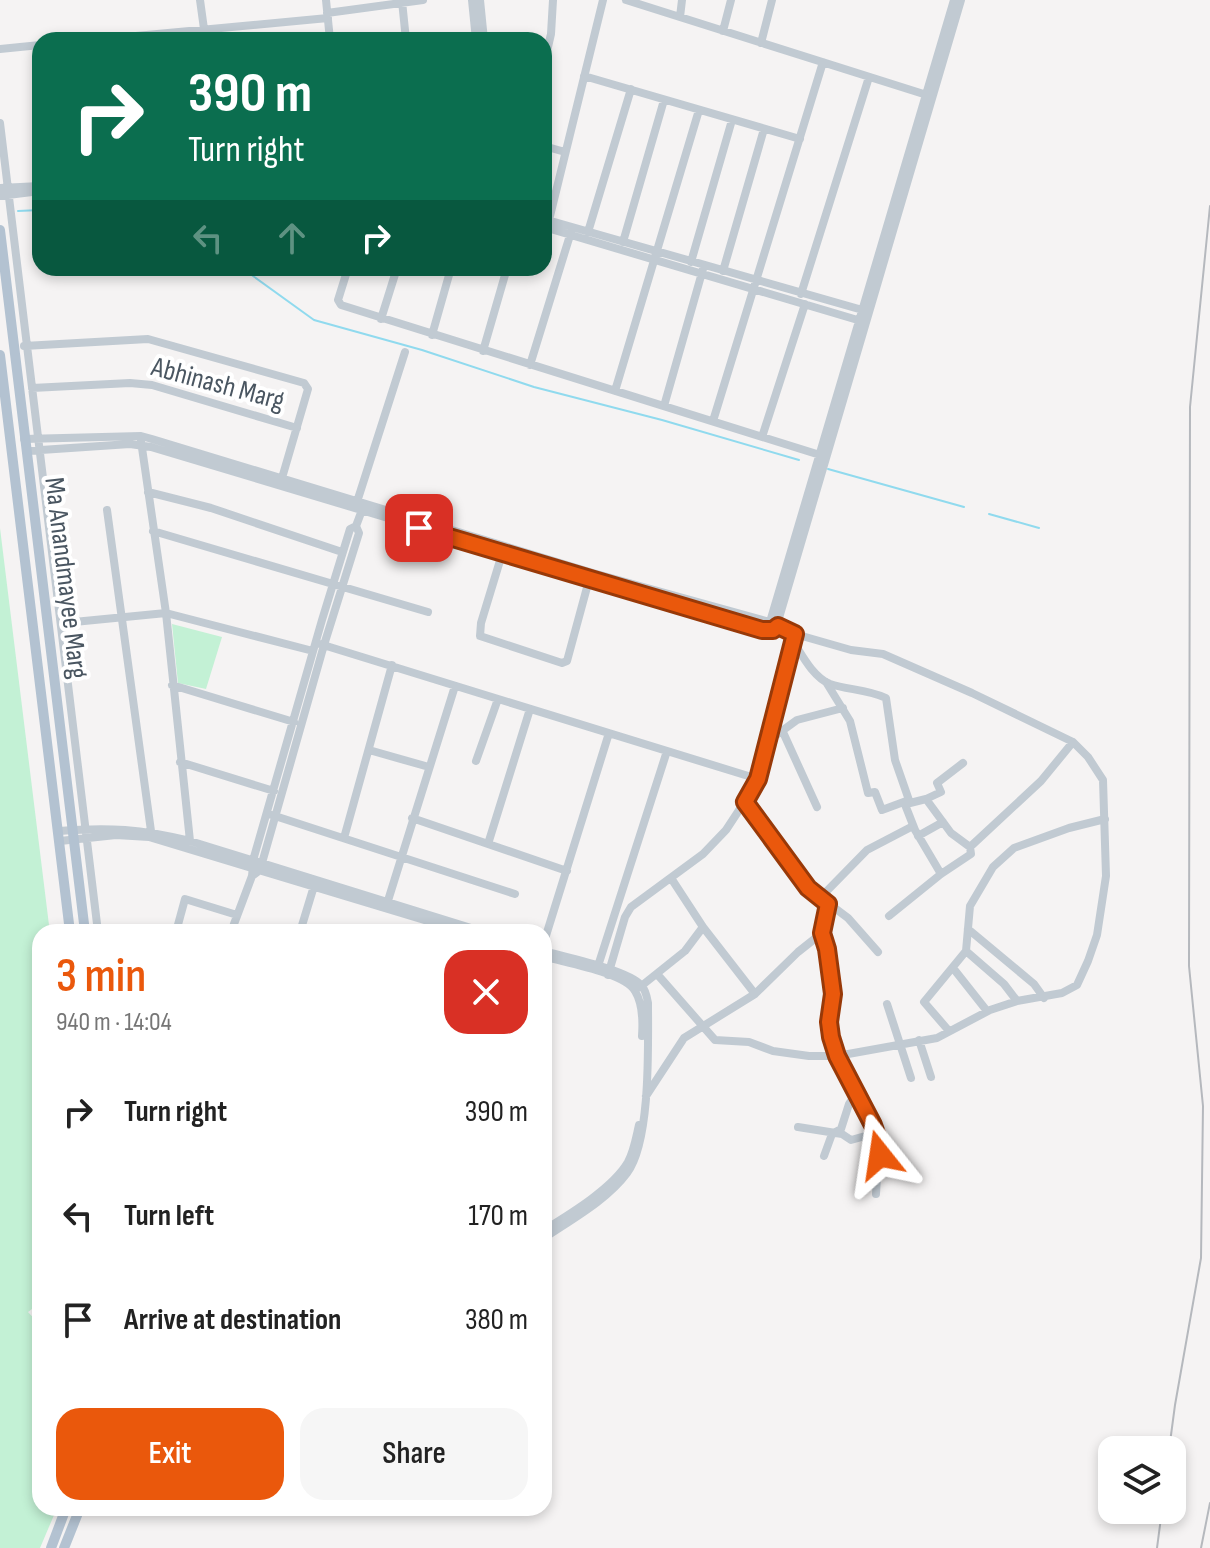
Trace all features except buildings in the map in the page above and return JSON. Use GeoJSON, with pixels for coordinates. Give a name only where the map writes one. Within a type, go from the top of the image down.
{"type":"FeatureCollection","features":[{"type":"Feature","properties":{"kind":"main road","name":"Ma Anandmayee Marg"},"geometry":{"type":"LineString","coordinates":[[0,230],[84,924]]}},
{"type":"Feature","properties":{"kind":"main road","name":"Ma Anandmayee Marg"},"geometry":{"type":"LineString","coordinates":[[0,355],[69,924]]}},
{"type":"Feature","properties":{"kind":"main road"},"geometry":{"type":"LineString","coordinates":[[51,1548],[63,1516]]}},
{"type":"Feature","properties":{"kind":"main road"},"geometry":{"type":"LineString","coordinates":[[64,1548],[77,1516]]}},
{"type":"Feature","properties":{"kind":"street"},"geometry":{"type":"LineString","coordinates":[[200,0],[204,29]]}},
{"type":"Feature","properties":{"kind":"street"},"geometry":{"type":"LineString","coordinates":[[326,0],[329,32]]}},
{"type":"Feature","properties":{"kind":"street"},"geometry":{"type":"LineString","coordinates":[[188,32],[327,16],[402,1],[423,0]]}},
{"type":"Feature","properties":{"kind":"street"},"geometry":{"type":"LineString","coordinates":[[472,0],[475,32]]}},
{"type":"Feature","properties":{"kind":"street"},"geometry":{"type":"LineString","coordinates":[[480,0],[483,32]]}},
{"type":"Feature","properties":{"kind":"street"},"geometry":{"type":"LineString","coordinates":[[551,32],[553,0]]}},
{"type":"Feature","properties":{"kind":"street"},"geometry":{"type":"LineString","coordinates":[[552,200],[603,0]]}},
{"type":"Feature","properties":{"kind":"street"},"geometry":{"type":"LineString","coordinates":[[626,0],[649,4],[680,17],[929,96]]}},
{"type":"Feature","properties":{"kind":"street"},"geometry":{"type":"LineString","coordinates":[[680,17],[682,0]]}},
{"type":"Feature","properties":{"kind":"street"},"geometry":{"type":"LineString","coordinates":[[723,31],[731,0]]}},
{"type":"Feature","properties":{"kind":"street"},"geometry":{"type":"LineString","coordinates":[[761,43],[772,0]]}},
{"type":"Feature","properties":{"kind":"street"},"geometry":{"type":"LineString","coordinates":[[24,439],[142,441],[282,478],[502,554],[762,630],[773,630],[778,626],[954,0]]}},
{"type":"Feature","properties":{"kind":"street"},"geometry":{"type":"LineString","coordinates":[[929,96],[961,0]]}},
{"type":"Feature","properties":{"kind":"street"},"geometry":{"type":"LineString","coordinates":[[402,1],[405,32]]}},
{"type":"Feature","properties":{"kind":"street"},"geometry":{"type":"LineString","coordinates":[[0,49],[32,46]]}},
{"type":"Feature","properties":{"kind":"street"},"geometry":{"type":"LineString","coordinates":[[713,421],[823,62]]}},
{"type":"Feature","properties":{"kind":"street"},"geometry":{"type":"LineString","coordinates":[[584,76],[800,139]]}},
{"type":"Feature","properties":{"kind":"street"},"geometry":{"type":"LineString","coordinates":[[801,294],[869,77]]}},
{"type":"Feature","properties":{"kind":"street"},"geometry":{"type":"LineString","coordinates":[[588,232],[631,89]]}},
{"type":"Feature","properties":{"kind":"street"},"geometry":{"type":"LineString","coordinates":[[623,242],[664,100]]}},
{"type":"Feature","properties":{"kind":"street"},"geometry":{"type":"LineString","coordinates":[[615,391],[658,256],[699,110]]}},
{"type":"Feature","properties":{"kind":"street"},"geometry":{"type":"LineString","coordinates":[[691,262],[732,120]]}},
{"type":"Feature","properties":{"kind":"street"},"geometry":{"type":"LineString","coordinates":[[0,123],[4,192],[27,346],[97,924]]}},
{"type":"Feature","properties":{"kind":"street"},"geometry":{"type":"LineString","coordinates":[[723,271],[764,129]]}},
{"type":"Feature","properties":{"kind":"street"},"geometry":{"type":"LineString","coordinates":[[552,148],[565,152]]}},
{"type":"Feature","properties":{"kind":"street"},"geometry":{"type":"LineString","coordinates":[[4,192],[32,189]]}},
{"type":"Feature","properties":{"kind":"street"},"geometry":{"type":"LineString","coordinates":[[552,224],[755,285],[801,294],[865,316]]}},
{"type":"Feature","properties":{"kind":"street"},"geometry":{"type":"LineString","coordinates":[[572,231],[623,242],[658,256],[691,262],[703,269],[723,271],[805,304],[865,316]]}},
{"type":"Feature","properties":{"kind":"street"},"geometry":{"type":"LineString","coordinates":[[530,365],[572,231]]}},
{"type":"Feature","properties":{"kind":"street"},"geometry":{"type":"LineString","coordinates":[[664,406],[703,269]]}},
{"type":"Feature","properties":{"kind":"street"},"geometry":{"type":"LineString","coordinates":[[346,276],[339,303],[381,319],[820,455]]}},
{"type":"Feature","properties":{"kind":"street"},"geometry":{"type":"LineString","coordinates":[[381,319],[394,276]]}},
{"type":"Feature","properties":{"kind":"street"},"geometry":{"type":"LineString","coordinates":[[432,335],[449,276]]}},
{"type":"Feature","properties":{"kind":"street"},"geometry":{"type":"LineString","coordinates":[[483,351],[505,276]]}},
{"type":"Feature","properties":{"kind":"street"},"geometry":{"type":"LineString","coordinates":[[762,437],[805,304]]}},
{"type":"Feature","properties":{"kind":"street"},"geometry":{"type":"LineString","coordinates":[[767,623],[771,621],[865,316]]}},
{"type":"Feature","properties":{"kind":"street"},"geometry":{"type":"LineString","coordinates":[[13,347],[148,339],[304,383],[308,389],[282,478]]}},
{"type":"Feature","properties":{"kind":"street"},"geometry":{"type":"LineString","coordinates":[[272,815],[274,791],[317,646],[359,533],[356,526],[359,507],[405,352]]}},
{"type":"Feature","properties":{"kind":"street","name":"Abhinash Marg"},"geometry":{"type":"LineString","coordinates":[[32,388],[130,383],[152,385],[297,428]]}},
{"type":"Feature","properties":{"kind":"street"},"geometry":{"type":"LineString","coordinates":[[142,441],[166,613],[190,841]]}},
{"type":"Feature","properties":{"kind":"street"},"geometry":{"type":"LineString","coordinates":[[26,451],[142,441],[359,507],[778,626],[794,637],[883,654],[1073,742],[1088,757],[1103,780],[1106,876],[1094,945],[1077,985],[1062,993],[1017,1001],[987,1011],[941,1037],[837,1056],[809,1056],[773,1051],[749,1042],[719,1041],[702,1027],[657,974]]}},
{"type":"Feature","properties":{"kind":"street"},"geometry":{"type":"LineString","coordinates":[[148,492],[211,508],[342,552]]}},
{"type":"Feature","properties":{"kind":"street"},"geometry":{"type":"LineString","coordinates":[[107,510],[151,831]]}},
{"type":"Feature","properties":{"kind":"street"},"geometry":{"type":"LineString","coordinates":[[337,586],[342,552],[350,529],[356,526]]}},
{"type":"Feature","properties":{"kind":"street"},"geometry":{"type":"LineString","coordinates":[[153,531],[428,612]]}},
{"type":"Feature","properties":{"kind":"street"},"geometry":{"type":"LineString","coordinates":[[502,554],[481,623],[480,636],[562,663],[567,661],[589,580]]}},
{"type":"Feature","properties":{"kind":"street"},"geometry":{"type":"LineString","coordinates":[[74,622],[166,613],[317,646],[392,665],[758,779]]}},
{"type":"Feature","properties":{"kind":"street"},"geometry":{"type":"LineString","coordinates":[[794,637],[808,664],[826,682],[850,721],[868,793],[875,793],[881,810],[941,792],[937,783],[963,763]]}},
{"type":"Feature","properties":{"kind":"street"},"geometry":{"type":"LineString","coordinates":[[609,972],[628,911],[703,854],[726,830],[758,779],[794,637]]}},
{"type":"Feature","properties":{"kind":"street"},"geometry":{"type":"LineString","coordinates":[[234,924],[272,815],[317,646]]}},
{"type":"Feature","properties":{"kind":"street"},"geometry":{"type":"LineString","coordinates":[[344,838],[392,665]]}},
{"type":"Feature","properties":{"kind":"street"},"geometry":{"type":"LineString","coordinates":[[826,682],[860,688],[886,698],[895,760],[913,826],[941,874]]}},
{"type":"Feature","properties":{"kind":"street"},"geometry":{"type":"LineString","coordinates":[[172,685],[294,722]]}},
{"type":"Feature","properties":{"kind":"street"},"geometry":{"type":"LineString","coordinates":[[386,905],[455,686]]}},
{"type":"Feature","properties":{"kind":"street"},"geometry":{"type":"LineString","coordinates":[[476,761],[498,699]]}},
{"type":"Feature","properties":{"kind":"street"},"geometry":{"type":"LineString","coordinates":[[767,741],[797,720],[843,708]]}},
{"type":"Feature","properties":{"kind":"street"},"geometry":{"type":"LineString","coordinates":[[488,844],[530,709]]}},
{"type":"Feature","properties":{"kind":"street"},"geometry":{"type":"LineString","coordinates":[[782,730],[817,807]]}},
{"type":"Feature","properties":{"kind":"street"},"geometry":{"type":"LineString","coordinates":[[550,924],[609,733]]}},
{"type":"Feature","properties":{"kind":"street"},"geometry":{"type":"LineString","coordinates":[[970,847],[1041,781],[1073,742]]}},
{"type":"Feature","properties":{"kind":"street"},"geometry":{"type":"LineString","coordinates":[[369,750],[429,767]]}},
{"type":"Feature","properties":{"kind":"street"},"geometry":{"type":"LineString","coordinates":[[598,966],[667,751]]}},
{"type":"Feature","properties":{"kind":"street"},"geometry":{"type":"LineString","coordinates":[[180,762],[274,791]]}},
{"type":"Feature","properties":{"kind":"street"},"geometry":{"type":"LineString","coordinates":[[889,916],[971,854],[970,847],[952,834],[926,799]]}},
{"type":"Feature","properties":{"kind":"street"},"geometry":{"type":"LineString","coordinates":[[745,802],[808,888],[848,918],[878,952]]}},
{"type":"Feature","properties":{"kind":"street"},"geometry":{"type":"LineString","coordinates":[[272,815],[515,894]]}},
{"type":"Feature","properties":{"kind":"street"},"geometry":{"type":"LineString","coordinates":[[412,818],[567,871]]}},
{"type":"Feature","properties":{"kind":"street"},"geometry":{"type":"LineString","coordinates":[[949,1031],[924,1002],[966,951],[972,899],[989,873],[1009,852],[1055,833],[1105,819]]}},
{"type":"Feature","properties":{"kind":"street"},"geometry":{"type":"LineString","coordinates":[[918,836],[943,822]]}},
{"type":"Feature","properties":{"kind":"street"},"geometry":{"type":"LineString","coordinates":[[820,898],[867,850],[913,826]]}},
{"type":"Feature","properties":{"kind":"street"},"geometry":{"type":"LineString","coordinates":[[74,835],[87,828],[151,831],[190,841],[255,868],[386,905],[439,924]]}},
{"type":"Feature","properties":{"kind":"street"},"geometry":{"type":"LineString","coordinates":[[59,836],[149,837],[455,924]]}},
{"type":"Feature","properties":{"kind":"street"},"geometry":{"type":"LineString","coordinates":[[671,878],[703,927],[755,994]]}},
{"type":"Feature","properties":{"kind":"street"},"geometry":{"type":"LineString","coordinates":[[302,924],[314,886]]}},
{"type":"Feature","properties":{"kind":"street"},"geometry":{"type":"LineString","coordinates":[[178,924],[185,899],[237,915]]}},
{"type":"Feature","properties":{"kind":"street"},"geometry":{"type":"LineString","coordinates":[[828,904],[822,933],[832,982],[829,1022],[837,1056],[876,1133],[880,1148],[876,1194]]}},
{"type":"Feature","properties":{"kind":"street"},"geometry":{"type":"LineString","coordinates":[[638,988],[685,951],[703,927]]}},
{"type":"Feature","properties":{"kind":"street"},"geometry":{"type":"LineString","coordinates":[[968,929],[1034,984],[1044,998]]}},
{"type":"Feature","properties":{"kind":"street"},"geometry":{"type":"LineString","coordinates":[[645,1096],[681,1042],[755,994],[822,933]]}},
{"type":"Feature","properties":{"kind":"street"},"geometry":{"type":"LineString","coordinates":[[966,951],[1004,984],[1017,1001]]}},
{"type":"Feature","properties":{"kind":"street"},"geometry":{"type":"LineString","coordinates":[[552,956],[598,966],[638,988],[648,1003],[645,1096],[637,1146],[615,1179],[552,1224]]}},
{"type":"Feature","properties":{"kind":"street"},"geometry":{"type":"LineString","coordinates":[[552,956],[609,972]]}},
{"type":"Feature","properties":{"kind":"street"},"geometry":{"type":"LineString","coordinates":[[953,968],[987,1011]]}},
{"type":"Feature","properties":{"kind":"street"},"geometry":{"type":"LineString","coordinates":[[552,1232],[616,1185],[636,1159],[642,1029],[638,988]]}},
{"type":"Feature","properties":{"kind":"street"},"geometry":{"type":"LineString","coordinates":[[887,1004],[911,1078]]}},
{"type":"Feature","properties":{"kind":"street"},"geometry":{"type":"LineString","coordinates":[[919,1040],[931,1077]]}},
{"type":"Feature","properties":{"kind":"street"},"geometry":{"type":"LineString","coordinates":[[824,1156],[834,1132],[841,1129],[849,1104],[857,1092]]}},
{"type":"Feature","properties":{"kind":"street"},"geometry":{"type":"LineString","coordinates":[[798,1127],[834,1132],[851,1140],[876,1133]]}},
{"type":"Feature","properties":{"kind":"green space"},"geometry":{"type":"Polygon","coordinates":[[[0,528],[49,924],[32,924],[32,1309],[28,1312],[32,1316],[32,1516],[54,1516],[40,1548],[0,1548],[0,528]]]}},
{"type":"Feature","properties":{"kind":"green space"},"geometry":{"type":"Polygon","coordinates":[[[172,624],[222,637],[206,689],[178,683],[172,624]]]}},
{"type":"Feature","properties":{"kind":"waterway"},"geometry":{"type":"LineString","coordinates":[[18,211],[32,210]]}},
{"type":"Feature","properties":{"kind":"waterway"},"geometry":{"type":"LineString","coordinates":[[253,276],[314,320],[422,350],[534,387],[799,460]]}},
{"type":"Feature","properties":{"kind":"waterway"},"geometry":{"type":"LineString","coordinates":[[828,469],[964,507]]}},
{"type":"Feature","properties":{"kind":"waterway"},"geometry":{"type":"LineString","coordinates":[[989,514],[1039,528]]}},
{"type":"Feature","properties":{"kind":"railway"},"geometry":{"type":"LineString","coordinates":[[1171,1436],[1201,1258],[1203,1106],[1189,966],[1190,407],[1210,206]]}},
{"type":"Feature","properties":{"kind":"railway"},"geometry":{"type":"LineString","coordinates":[[1201,1548],[1210,1503]]}},
{"type":"Feature","properties":{"kind":"railway"},"geometry":{"type":"LineString","coordinates":[[1157,1548],[1160,1524]]}},
{"type":"Feature","properties":{"kind":"route"},"geometry":{"type":"LineString","coordinates":[[419,528],[671,605],[762,630],[773,630],[778,626],[795,634],[758,779],[745,802],[808,888],[828,904],[822,938],[827,949],[833,994],[829,1022],[831,1037],[837,1056],[866,1108],[879,1142],[880,1155]]}}]}
